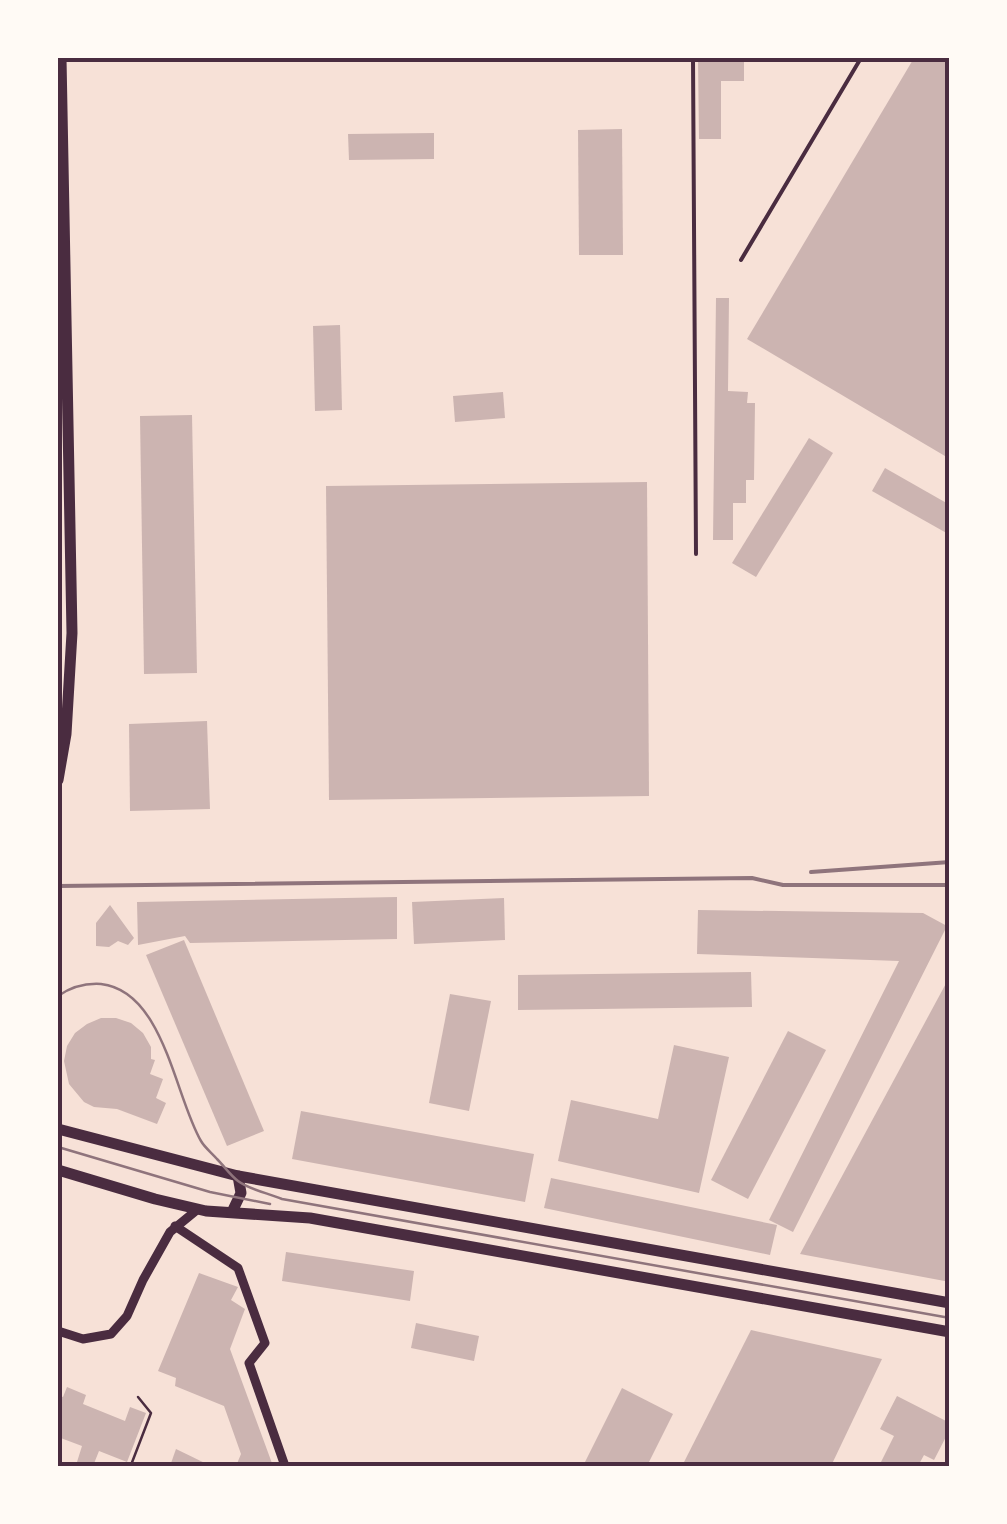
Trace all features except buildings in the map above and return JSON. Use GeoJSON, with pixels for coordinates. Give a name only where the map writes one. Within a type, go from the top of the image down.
{"type":"FeatureCollection","features":[{"type":"Feature","properties":{"kind":"main road"},"geometry":{"type":"LineString","coordinates":[[58,780],[66,734],[72,634],[62,372],[60,63]]}},
{"type":"Feature","properties":{"kind":"main road"},"geometry":{"type":"LineString","coordinates":[[58,191],[63,211]]}},
{"type":"Feature","properties":{"kind":"main road"},"geometry":{"type":"LineString","coordinates":[[58,1128],[238,1176],[950,1303]]}},
{"type":"Feature","properties":{"kind":"main road"},"geometry":{"type":"LineString","coordinates":[[58,1170],[198,1209],[310,1218],[950,1332]]}},
{"type":"Feature","properties":{"kind":"main road"},"geometry":{"type":"LineString","coordinates":[[232,1212],[241,1192],[238,1176]]}},
{"type":"Feature","properties":{"kind":"street"},"geometry":{"type":"LineString","coordinates":[[58,1331],[83,1339],[111,1334],[128,1316],[143,1280],[175,1226],[198,1209]]}},
{"type":"Feature","properties":{"kind":"street"},"geometry":{"type":"LineString","coordinates":[[175,1226],[238,1268],[264,1343],[249,1363],[285,1466]]}},
{"type":"Feature","properties":{"kind":"lane"},"geometry":{"type":"LineString","coordinates":[[693,58],[696,554]]}},
{"type":"Feature","properties":{"kind":"lane"},"geometry":{"type":"LineString","coordinates":[[741,260],[861,58]]}},
{"type":"Feature","properties":{"kind":"path"},"geometry":{"type":"LineString","coordinates":[[130,1466],[151,1413],[138,1396]]}},
{"type":"Feature","properties":{"kind":"tram line"},"geometry":{"type":"LineString","coordinates":[[58,996],[78,986],[101,984],[122,991],[140,1005],[165,1049],[201,1141],[235,1179],[254,1189],[282,1199],[950,1318]]}},
{"type":"Feature","properties":{"kind":"tram line"},"geometry":{"type":"LineString","coordinates":[[58,1147],[210,1192],[270,1204]]}},
{"type":"Feature","properties":{"kind":"railway"},"geometry":{"type":"LineString","coordinates":[[811,872],[950,862]]}},
{"type":"Feature","properties":{"kind":"railway"},"geometry":{"type":"LineString","coordinates":[[58,886],[752,878],[783,885],[950,885]]}}]}
